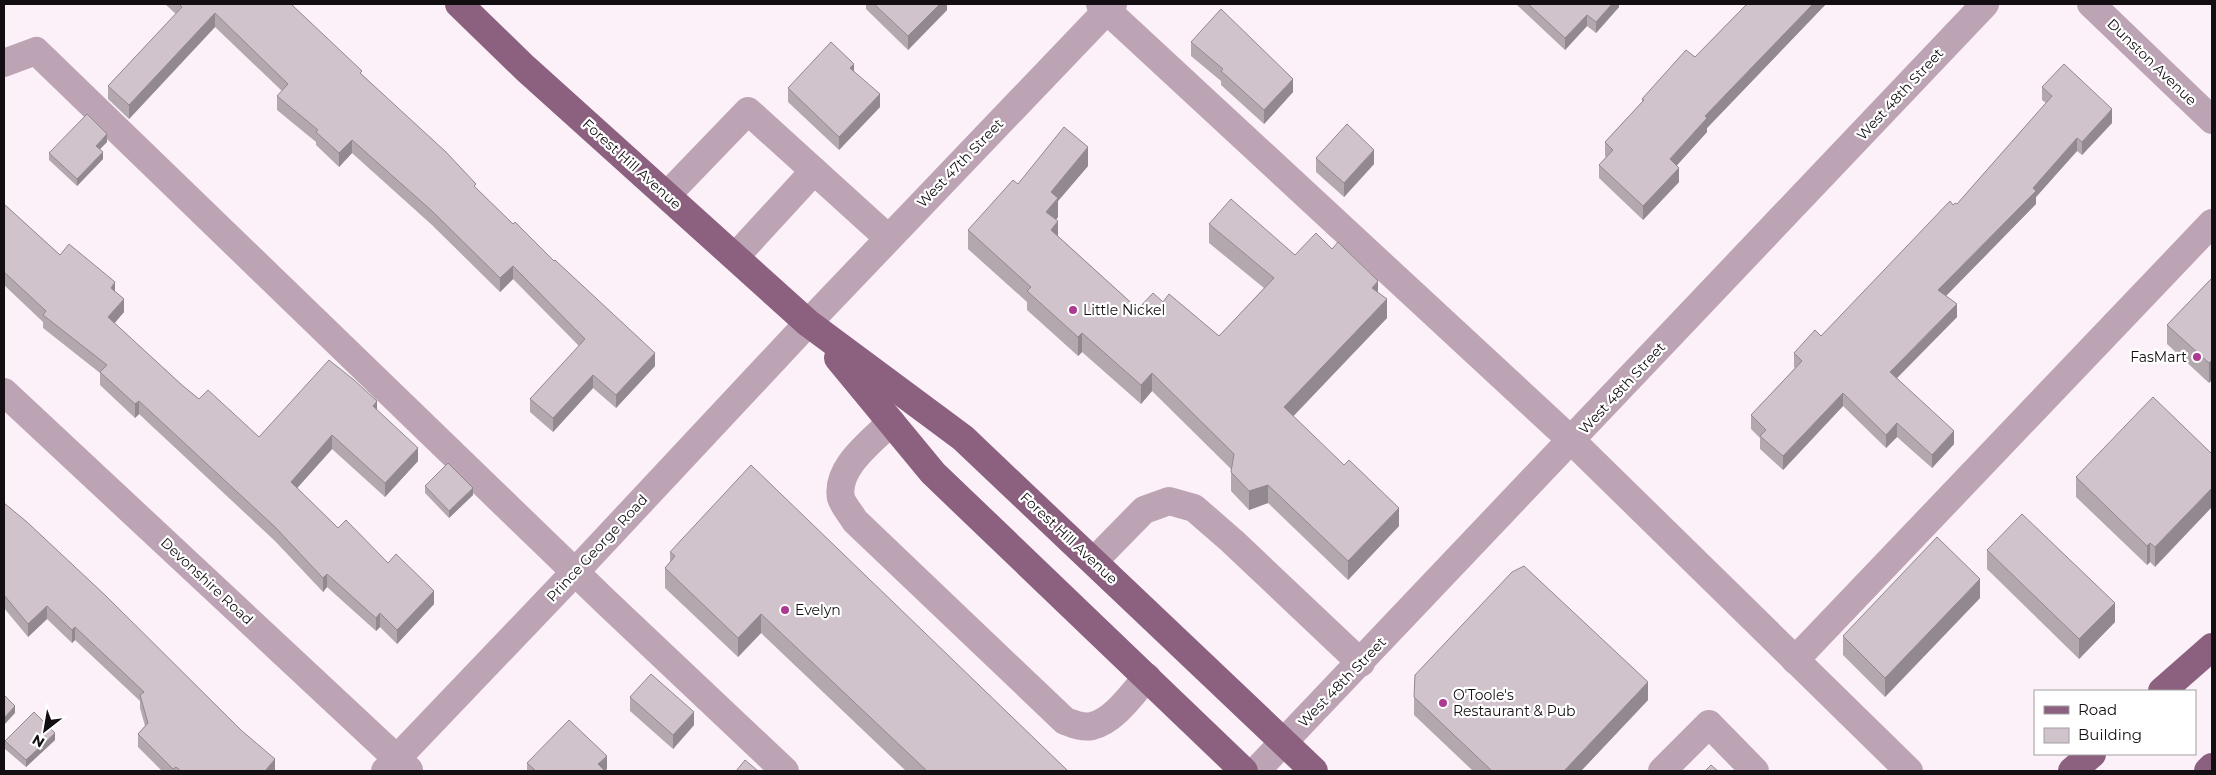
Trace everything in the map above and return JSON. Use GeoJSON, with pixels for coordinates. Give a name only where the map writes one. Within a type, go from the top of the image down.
{"type":"FeatureCollection","features":[{"type":"Feature","properties":{"kind":"main road","name":"Forest Hill Avenue"},"geometry":{"type":"LineString","coordinates":[[458,4],[525,68],[808,322],[963,438],[1314,771]]}},
{"type":"Feature","properties":{"kind":"main road","name":"Forest Hill Avenue"},"geometry":{"type":"LineString","coordinates":[[808,322],[933,473],[1244,771]]}},
{"type":"Feature","properties":{"kind":"main road"},"geometry":{"type":"LineString","coordinates":[[2163,690],[2212,647]]}},
{"type":"Feature","properties":{"kind":"main road"},"geometry":{"type":"LineString","coordinates":[[2072,771],[2091,755]]}},
{"type":"Feature","properties":{"kind":"main road"},"geometry":{"type":"LineString","coordinates":[[2208,771],[2212,767]]}},
{"type":"Feature","properties":{"kind":"street","name":"West 48th Street"},"geometry":{"type":"LineString","coordinates":[[1256,771],[1986,4]]}},
{"type":"Feature","properties":{"kind":"street","name":"Dunston Avenue"},"geometry":{"type":"LineString","coordinates":[[2091,4],[2212,120]]}},
{"type":"Feature","properties":{"kind":"street"},"geometry":{"type":"LineString","coordinates":[[1107,6],[1572,441],[1794,660],[1896,767]]}},
{"type":"Feature","properties":{"kind":"street","name":"West 47th Street"},"geometry":{"type":"LineString","coordinates":[[808,322],[1107,6]]}},
{"type":"Feature","properties":{"kind":"street"},"geometry":{"type":"LineString","coordinates":[[4,63],[36,51],[575,572],[786,771]]}},
{"type":"Feature","properties":{"kind":"street"},"geometry":{"type":"LineString","coordinates":[[667,195],[748,111],[888,238]]}},
{"type":"Feature","properties":{"kind":"street"},"geometry":{"type":"LineString","coordinates":[[735,257],[814,172]]}},
{"type":"Feature","properties":{"kind":"street"},"geometry":{"type":"LineString","coordinates":[[1794,660],[2212,223]]}},
{"type":"Feature","properties":{"kind":"street","name":"Prince George Road"},"geometry":{"type":"LineString","coordinates":[[397,767],[575,572],[808,322]]}},
{"type":"Feature","properties":{"kind":"street","name":"Devonshire Road"},"geometry":{"type":"LineString","coordinates":[[4,392],[397,767]]}},
{"type":"Feature","properties":{"kind":"street"},"geometry":{"type":"LineString","coordinates":[[891,422],[854,460],[842,480],[842,498],[855,521],[1065,721],[1091,726],[1103,721],[1147,677]]}},
{"type":"Feature","properties":{"kind":"street"},"geometry":{"type":"LineString","coordinates":[[1094,561],[1144,510],[1169,501],[1194,508],[1232,541],[1360,663]]}},
{"type":"Feature","properties":{"kind":"street"},"geometry":{"type":"LineString","coordinates":[[1662,771],[1709,724],[1755,771]]}},
{"type":"Feature","properties":{"kind":"building"},"geometry":{"type":"Polygon","coordinates":[[[179,4],[291,4],[362,71],[360,73],[446,152],[476,184],[474,186],[513,224],[515,222],[554,261],[655,353],[616,395],[593,375],[553,418],[530,399],[585,339],[513,266],[500,278],[432,211],[352,140],[339,153],[316,132],[318,130],[277,96],[288,84],[215,13],[129,105],[108,86],[182,7],[179,4]]]}},
{"type":"Feature","properties":{"kind":"building"},"geometry":{"type":"Polygon","coordinates":[[[874,4],[940,4],[908,36],[874,4]]]}},
{"type":"Feature","properties":{"kind":"building"},"geometry":{"type":"Polygon","coordinates":[[[1528,4],[1612,4],[1596,22],[1587,15],[1565,38],[1528,4]]]}},
{"type":"Feature","properties":{"kind":"building"},"geometry":{"type":"Polygon","coordinates":[[[1747,4],[1813,4],[1705,116],[1707,118],[1670,159],[1679,168],[1643,206],[1599,165],[1613,150],[1605,142],[1644,100],[1642,99],[1686,50],[1695,57],[1747,4]]]}},
{"type":"Feature","properties":{"kind":"building"},"geometry":{"type":"Polygon","coordinates":[[[1221,9],[1293,79],[1264,110],[1221,71],[1223,69],[1191,42],[1221,9]]]}},
{"type":"Feature","properties":{"kind":"building"},"geometry":{"type":"Polygon","coordinates":[[[831,42],[854,64],[850,68],[880,94],[839,137],[788,88],[831,42]]]}},
{"type":"Feature","properties":{"kind":"building"},"geometry":{"type":"Polygon","coordinates":[[[2064,64],[2112,109],[2082,142],[2077,138],[2033,188],[2036,191],[1938,290],[1957,304],[1890,372],[1954,431],[1932,455],[1897,423],[1886,435],[1843,393],[1783,456],[1760,436],[1766,430],[1751,415],[1802,361],[1794,353],[1815,330],[1821,336],[1950,201],[1953,205],[1957,204],[2052,96],[2042,87],[2064,64]]]}},
{"type":"Feature","properties":{"kind":"building"},"geometry":{"type":"Polygon","coordinates":[[[87,114],[107,134],[96,146],[103,152],[77,179],[49,153],[87,114]]]}},
{"type":"Feature","properties":{"kind":"building"},"geometry":{"type":"Polygon","coordinates":[[[1347,124],[1374,150],[1344,183],[1316,158],[1347,124]]]}},
{"type":"Feature","properties":{"kind":"building"},"geometry":{"type":"Polygon","coordinates":[[[1064,127],[1088,147],[1051,192],[1058,198],[1046,212],[1058,221],[1051,230],[1138,309],[1153,293],[1163,302],[1169,294],[1219,336],[1274,278],[1209,224],[1231,199],[1295,255],[1316,233],[1332,249],[1338,242],[1378,281],[1372,288],[1387,299],[1284,407],[1344,465],[1349,460],[1399,508],[1348,561],[1268,485],[1249,491],[1231,472],[1234,454],[1152,373],[1141,385],[1082,333],[1078,337],[1027,291],[1031,287],[968,230],[1013,180],[1018,184],[1064,127]]]}},
{"type":"Feature","properties":{"kind":"building"},"geometry":{"type":"Polygon","coordinates":[[[4,204],[60,255],[69,244],[115,282],[111,288],[124,299],[108,317],[199,399],[208,390],[259,437],[329,360],[377,401],[373,406],[418,448],[385,483],[332,435],[291,482],[338,528],[346,520],[388,563],[396,554],[434,591],[397,630],[380,613],[376,618],[327,574],[323,578],[275,527],[139,401],[135,404],[100,372],[107,365],[43,315],[46,311],[4,272],[4,204]]]}},
{"type":"Feature","properties":{"kind":"building"},"geometry":{"type":"Polygon","coordinates":[[[2212,278],[2212,360],[2209,363],[2167,325],[2212,278]]]}},
{"type":"Feature","properties":{"kind":"building"},"geometry":{"type":"Polygon","coordinates":[[[2153,397],[2212,454],[2212,488],[2155,547],[2150,543],[2147,546],[2076,477],[2153,397]]]}},
{"type":"Feature","properties":{"kind":"building"},"geometry":{"type":"Polygon","coordinates":[[[448,463],[473,488],[449,511],[425,486],[448,463]]]}},
{"type":"Feature","properties":{"kind":"building","name":"Evelyn"},"geometry":{"type":"Polygon","coordinates":[[[751,465],[1068,771],[927,771],[761,614],[738,638],[665,568],[675,556],[670,552],[751,465]]]}},
{"type":"Feature","properties":{"kind":"building"},"geometry":{"type":"Polygon","coordinates":[[[4,503],[106,596],[242,731],[275,759],[265,771],[181,771],[176,767],[173,769],[138,734],[148,723],[140,695],[144,692],[75,627],[72,630],[47,606],[28,624],[4,595],[4,503]]]}},
{"type":"Feature","properties":{"kind":"building"},"geometry":{"type":"Polygon","coordinates":[[[2022,514],[2115,603],[2079,639],[1987,550],[2022,514]]]}},
{"type":"Feature","properties":{"kind":"building"},"geometry":{"type":"Polygon","coordinates":[[[1937,537],[1980,579],[1885,678],[1843,636],[1937,537]]]}},
{"type":"Feature","properties":{"kind":"building"},"geometry":{"type":"Polygon","coordinates":[[[1524,566],[1648,682],[1564,771],[1492,771],[1414,697],[1415,675],[1512,572],[1524,566]]]}},
{"type":"Feature","properties":{"kind":"building"},"geometry":{"type":"Polygon","coordinates":[[[651,674],[694,712],[673,735],[630,697],[651,674]]]}},
{"type":"Feature","properties":{"kind":"building"},"geometry":{"type":"Polygon","coordinates":[[[4,695],[15,706],[4,718],[4,695]]]}},
{"type":"Feature","properties":{"kind":"building"},"geometry":{"type":"Polygon","coordinates":[[[34,712],[55,733],[26,760],[5,741],[34,712]]]}},
{"type":"Feature","properties":{"kind":"building"},"geometry":{"type":"Polygon","coordinates":[[[569,720],[607,756],[598,764],[604,770],[536,771],[527,763],[569,720]]]}},
{"type":"Feature","properties":{"kind":"building"},"geometry":{"type":"Polygon","coordinates":[[[745,760],[758,771],[736,771],[745,760]]]}},
{"type":"Feature","properties":{"kind":"building"},"geometry":{"type":"Polygon","coordinates":[[[1711,765],[1718,771],[1705,771],[1711,765]]]}},
{"type":"Feature","properties":{"kind":"place","name":"Little Nickel"},"geometry":{"type":"Point","coordinates":[1073,310]}},
{"type":"Feature","properties":{"kind":"place","name":"FasMart"},"geometry":{"type":"Point","coordinates":[2197,357]}},
{"type":"Feature","properties":{"kind":"place","name":"Evelyn"},"geometry":{"type":"Point","coordinates":[785,610]}},
{"type":"Feature","properties":{"kind":"place","name":"O'Toole's Restaurant & Pub"},"geometry":{"type":"Point","coordinates":[1443,703]}}]}
